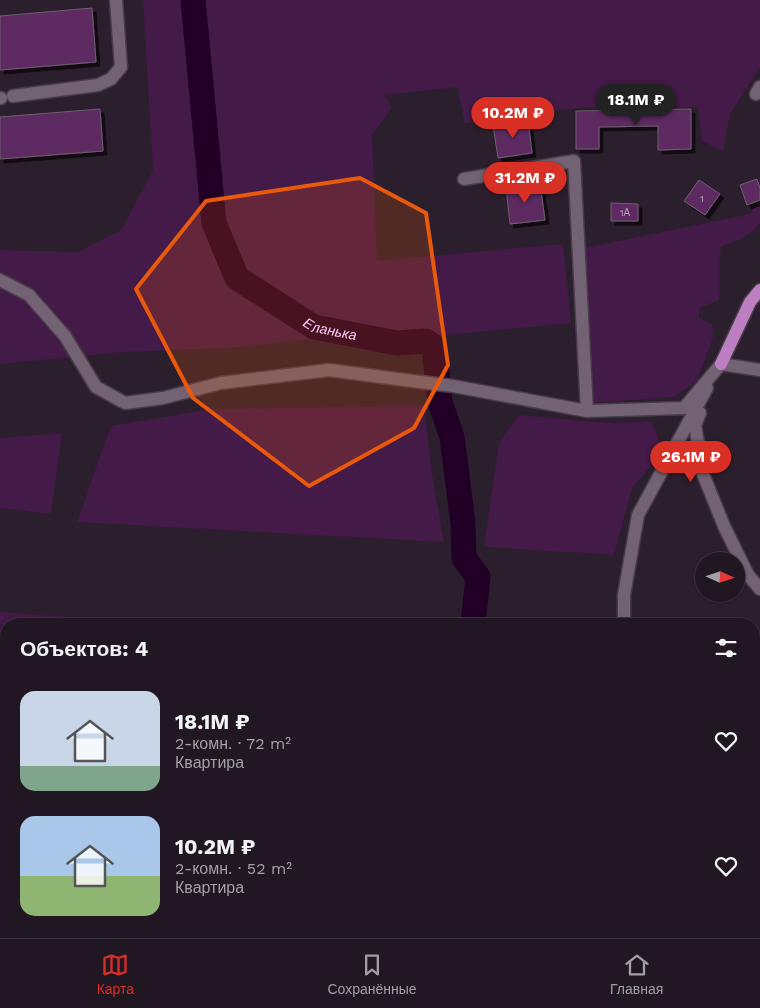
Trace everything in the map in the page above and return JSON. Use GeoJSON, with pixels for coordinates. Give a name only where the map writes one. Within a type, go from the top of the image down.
{"type":"FeatureCollection","features":[{"type":"Feature","properties":{"kind":"main road"},"geometry":{"type":"LineString","coordinates":[[721,364],[750,302],[760,290]]}},
{"type":"Feature","properties":{"kind":"street"},"geometry":{"type":"LineString","coordinates":[[5,97],[98,85],[111,79],[121,67],[116,0]]}},
{"type":"Feature","properties":{"kind":"street"},"geometry":{"type":"LineString","coordinates":[[464,179],[574,161],[587,411]]}},
{"type":"Feature","properties":{"kind":"street"},"geometry":{"type":"LineString","coordinates":[[0,280],[29,294],[65,336],[96,387],[125,403],[163,398],[221,383],[329,370],[453,386],[587,411],[684,408],[721,364]]}},
{"type":"Feature","properties":{"kind":"street"},"geometry":{"type":"LineString","coordinates":[[721,364],[760,370]]}},
{"type":"Feature","properties":{"kind":"street"},"geometry":{"type":"LineString","coordinates":[[721,364],[695,425],[703,474],[724,526],[748,575],[760,589]]}},
{"type":"Feature","properties":{"kind":"street"},"geometry":{"type":"LineString","coordinates":[[624,618],[624,595],[638,515],[721,364]]}},
{"type":"Feature","properties":{"kind":"highlighted area"},"geometry":{"type":"Polygon","coordinates":[[[360,178],[426,213],[448,365],[414,428],[309,486],[193,398],[136,289],[206,201],[360,178]]]}},
{"type":"Feature","properties":{"kind":"shaded area"},"geometry":{"type":"Polygon","coordinates":[[[143,0],[760,0],[760,67],[730,114],[723,151],[702,141],[698,107],[576,108],[465,124],[458,87],[384,95],[392,107],[372,135],[377,261],[563,244],[571,323],[435,336],[365,332],[241,347],[125,352],[0,364],[0,250],[79,252],[121,230],[153,170],[143,0]]]}},
{"type":"Feature","properties":{"kind":"shaded area"},"geometry":{"type":"Polygon","coordinates":[[[760,200],[760,222],[756,228],[742,239],[721,246],[719,300],[699,308],[699,318],[712,324],[713,337],[697,381],[674,397],[591,403],[584,248],[750,214],[760,200]]]}},
{"type":"Feature","properties":{"kind":"shaded area"},"geometry":{"type":"Polygon","coordinates":[[[424,406],[432,474],[444,542],[77,522],[111,426],[211,409],[424,406]]]}},
{"type":"Feature","properties":{"kind":"shaded area"},"geometry":{"type":"Polygon","coordinates":[[[519,415],[607,423],[651,421],[664,451],[632,488],[614,555],[484,547],[499,443],[519,415]]]}},
{"type":"Feature","properties":{"kind":"shaded area"},"geometry":{"type":"Polygon","coordinates":[[[62,433],[51,514],[0,508],[0,438],[62,433]]]}},
{"type":"Feature","properties":{"kind":"shaded area"},"geometry":{"type":"Polygon","coordinates":[[[0,612],[80,618],[0,618],[0,612]]]}},
{"type":"Feature","properties":{"kind":"building"},"geometry":{"type":"Polygon","coordinates":[[[92,8],[96,62],[0,70],[0,16],[92,8]]]}},
{"type":"Feature","properties":{"kind":"building"},"geometry":{"type":"Polygon","coordinates":[[[100,109],[103,151],[0,159],[0,117],[100,109]]]}},
{"type":"Feature","properties":{"kind":"building"},"geometry":{"type":"Polygon","coordinates":[[[691,109],[691,149],[658,150],[658,126],[599,127],[599,149],[576,149],[576,111],[691,109]]]}},
{"type":"Feature","properties":{"kind":"building"},"geometry":{"type":"Polygon","coordinates":[[[528,120],[532,153],[498,158],[493,125],[528,120]]]}},
{"type":"Feature","properties":{"kind":"building"},"geometry":{"type":"Polygon","coordinates":[[[757,179],[760,188],[760,200],[747,205],[740,185],[757,179]]]}},
{"type":"Feature","properties":{"kind":"building"},"geometry":{"type":"Polygon","coordinates":[[[699,180],[720,194],[705,215],[684,201],[699,180]]]}},
{"type":"Feature","properties":{"kind":"building"},"geometry":{"type":"Polygon","coordinates":[[[540,184],[545,220],[510,224],[506,188],[540,184]]]}},
{"type":"Feature","properties":{"kind":"building"},"geometry":{"type":"Polygon","coordinates":[[[611,203],[638,204],[638,221],[611,221],[611,203]]]}},
{"type":"Feature","properties":{"kind":"waterway","name":"Еланька"},"geometry":{"type":"LineString","coordinates":[[193,0],[214,223],[237,278],[314,327],[397,343],[426,341],[434,347],[440,402],[452,437],[463,523],[464,558],[478,577],[474,618]]}}]}
